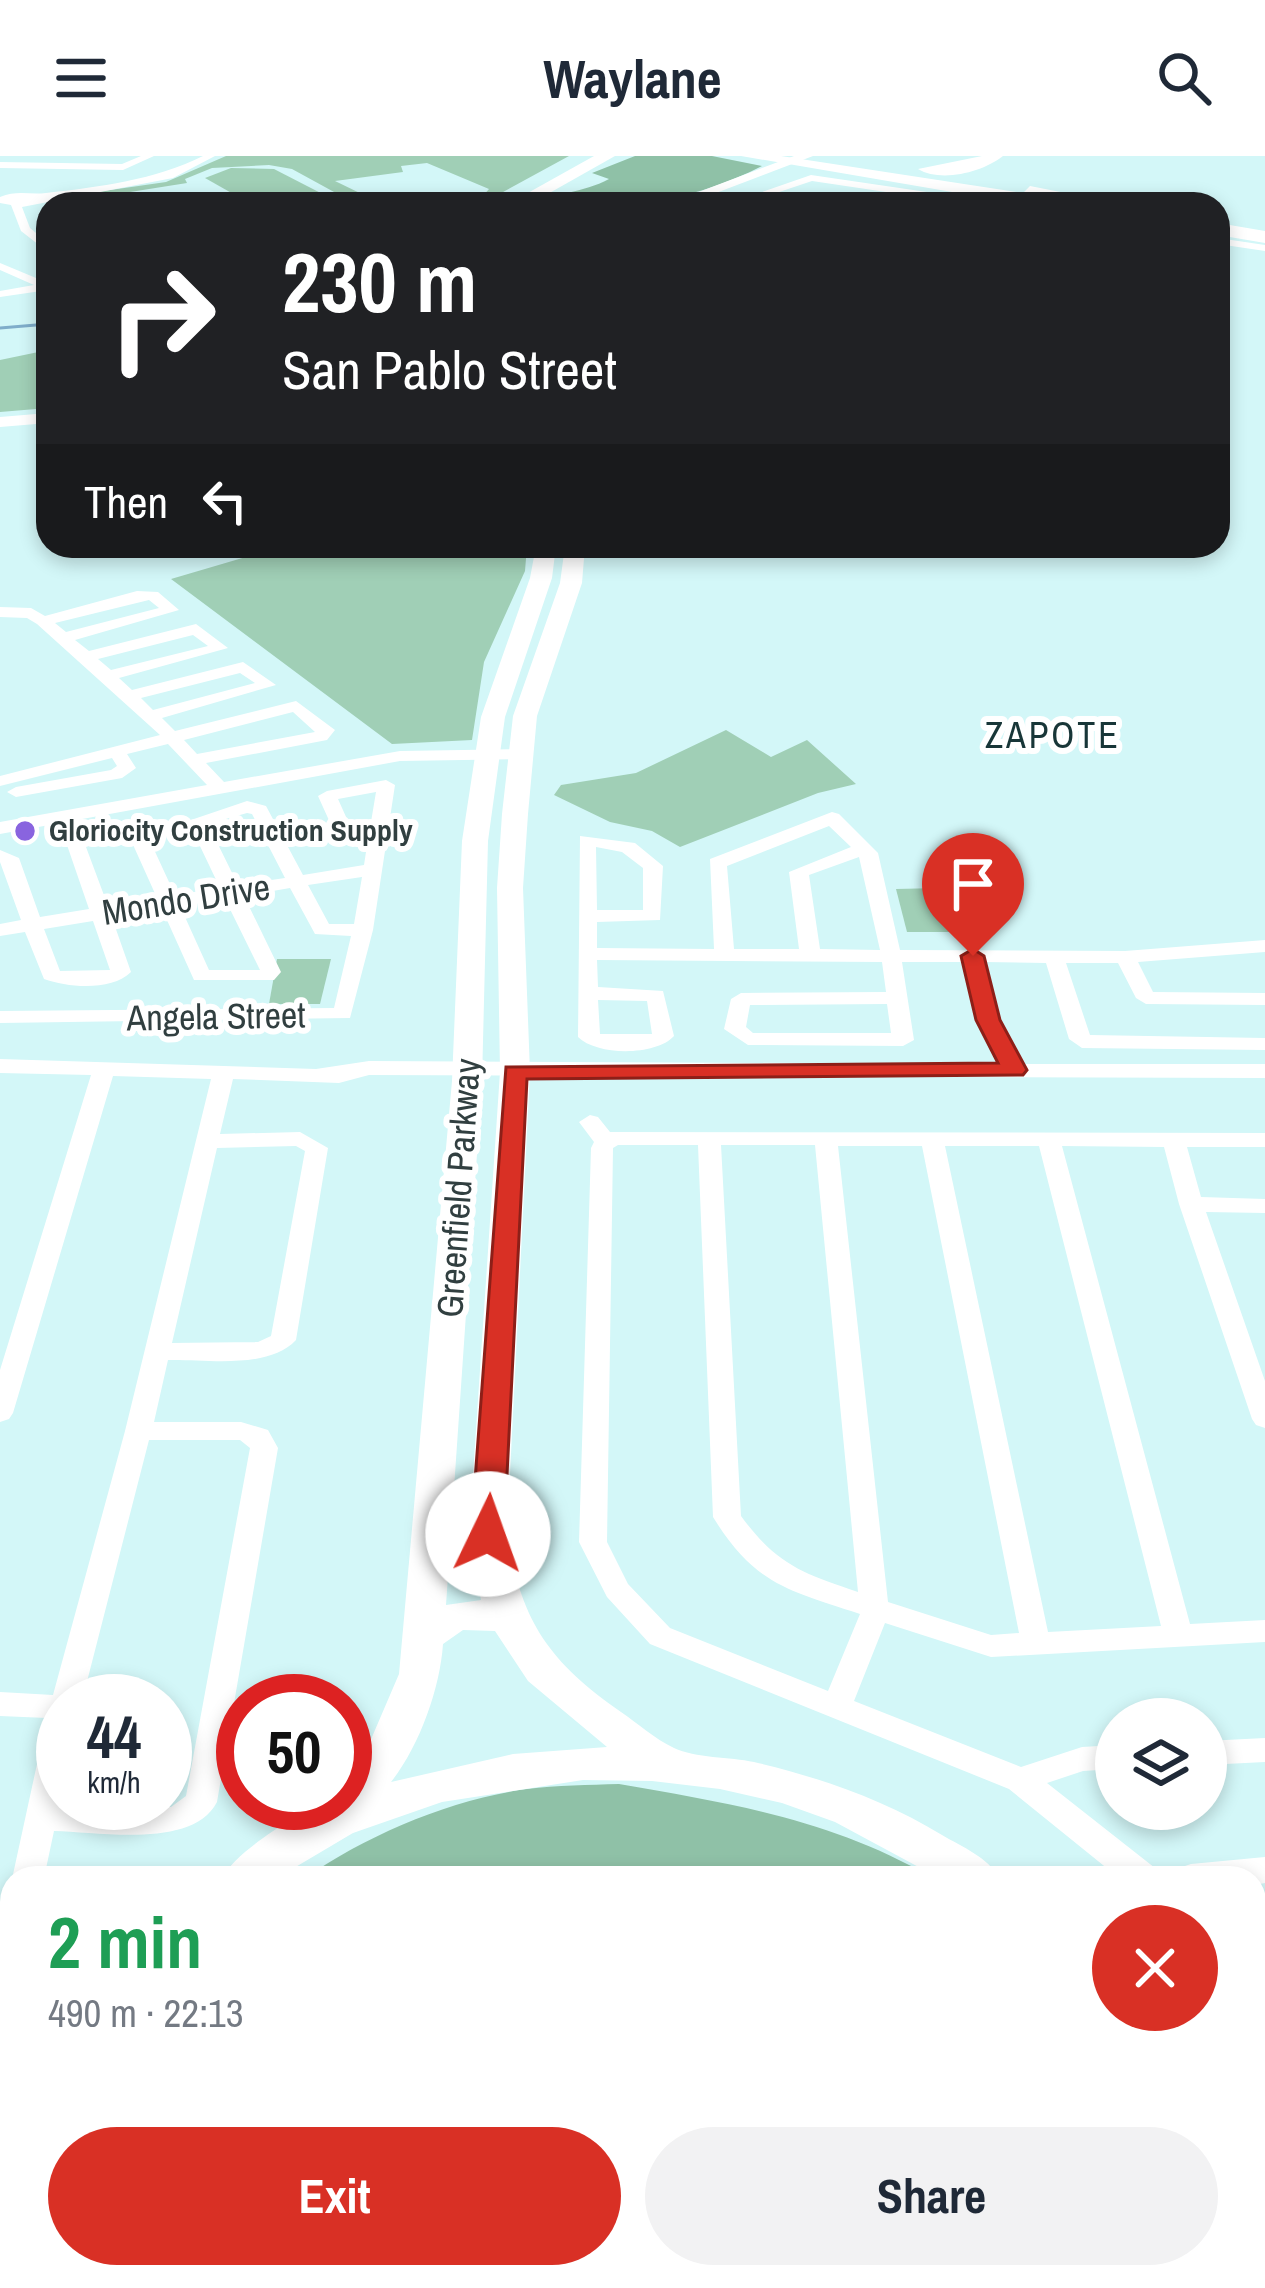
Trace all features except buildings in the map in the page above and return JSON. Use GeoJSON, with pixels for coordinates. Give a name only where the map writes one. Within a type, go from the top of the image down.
{"type":"FeatureCollection","features":[{"type":"Feature","properties":{"kind":"highway"},"geometry":{"type":"LineString","coordinates":[[522,192],[585,156]]}},
{"type":"Feature","properties":{"kind":"highway"},"geometry":{"type":"LineString","coordinates":[[540,192],[607,156]]}},
{"type":"Feature","properties":{"kind":"highway"},"geometry":{"type":"LineString","coordinates":[[749,156],[979,192]]}},
{"type":"Feature","properties":{"kind":"highway"},"geometry":{"type":"LineString","coordinates":[[806,156],[922,169],[962,169],[994,156]]}},
{"type":"Feature","properties":{"kind":"highway"},"geometry":{"type":"LineString","coordinates":[[825,158],[1035,192]]}},
{"type":"Feature","properties":{"kind":"highway"},"geometry":{"type":"LineString","coordinates":[[1010,168],[1066,192]]}},
{"type":"Feature","properties":{"kind":"highway"},"geometry":{"type":"LineString","coordinates":[[1230,227],[1265,232]]}},
{"type":"Feature","properties":{"kind":"main road"},"geometry":{"type":"LineString","coordinates":[[726,192],[806,156]]}},
{"type":"Feature","properties":{"kind":"main road"},"geometry":{"type":"LineString","coordinates":[[711,192],[825,158]]}},
{"type":"Feature","properties":{"kind":"main road"},"geometry":{"type":"LineString","coordinates":[[0,420],[36,417]]}},
{"type":"Feature","properties":{"kind":"main road","name":"Greenfield Parkway"},"geometry":{"type":"LineString","coordinates":[[372,1779],[397,1736],[420,1674],[467,1076],[471,882],[494,717],[544,558]]}},
{"type":"Feature","properties":{"kind":"main road","name":"Greenfield Parkway"},"geometry":{"type":"LineString","coordinates":[[575,558],[574,574],[525,716],[510,888],[514,1072],[488,1534],[491,1574],[516,1640],[548,1676],[660,1761]]}},
{"type":"Feature","properties":{"kind":"main road"},"geometry":{"type":"LineString","coordinates":[[515,655],[545,656]]}},
{"type":"Feature","properties":{"kind":"main road"},"geometry":{"type":"LineString","coordinates":[[425,1637],[455,1616],[480,1612],[506,1618]]}},
{"type":"Feature","properties":{"kind":"main road"},"geometry":{"type":"LineString","coordinates":[[372,1806],[533,1767],[660,1761],[743,1776],[831,1802],[902,1833],[956,1866]]}},
{"type":"Feature","properties":{"kind":"main road"},"geometry":{"type":"LineString","coordinates":[[258,1866],[315,1830]]}},
{"type":"Feature","properties":{"kind":"street"},"geometry":{"type":"LineString","coordinates":[[0,164],[123,167],[149,156]]}},
{"type":"Feature","properties":{"kind":"street"},"geometry":{"type":"LineString","coordinates":[[97,192],[170,176],[210,156]]}},
{"type":"Feature","properties":{"kind":"street"},"geometry":{"type":"LineString","coordinates":[[922,169],[956,165],[972,156]]}},
{"type":"Feature","properties":{"kind":"street"},"geometry":{"type":"LineString","coordinates":[[770,192],[811,178],[906,192]]}},
{"type":"Feature","properties":{"kind":"street"},"geometry":{"type":"LineString","coordinates":[[0,200],[17,194],[29,207]]}},
{"type":"Feature","properties":{"kind":"street"},"geometry":{"type":"LineString","coordinates":[[0,200],[36,205]]}},
{"type":"Feature","properties":{"kind":"street"},"geometry":{"type":"LineString","coordinates":[[29,207],[26,229],[36,237]]}},
{"type":"Feature","properties":{"kind":"street"},"geometry":{"type":"LineString","coordinates":[[1230,243],[1265,248]]}},
{"type":"Feature","properties":{"kind":"street"},"geometry":{"type":"LineString","coordinates":[[0,266],[36,282]]}},
{"type":"Feature","properties":{"kind":"street"},"geometry":{"type":"LineString","coordinates":[[0,294],[36,289]]}},
{"type":"Feature","properties":{"kind":"street"},"geometry":{"type":"LineString","coordinates":[[44,620],[137,596],[153,596],[171,610],[63,638]]}},
{"type":"Feature","properties":{"kind":"street"},"geometry":{"type":"LineString","coordinates":[[0,612],[44,620],[153,715],[218,787]]}},
{"type":"Feature","properties":{"kind":"street"},"geometry":{"type":"LineString","coordinates":[[84,657],[196,629],[220,648],[107,676]]}},
{"type":"Feature","properties":{"kind":"street"},"geometry":{"type":"LineString","coordinates":[[131,695],[243,667],[268,686],[153,715]]}},
{"type":"Feature","properties":{"kind":"street"},"geometry":{"type":"LineString","coordinates":[[117,752],[127,768],[116,774],[16,792],[0,782],[296,706],[326,730],[321,736],[194,760]]}},
{"type":"Feature","properties":{"kind":"street"},"geometry":{"type":"LineString","coordinates":[[0,828],[400,755],[522,754]]}},
{"type":"Feature","properties":{"kind":"street","name":"Angela Street"},"geometry":{"type":"LineString","coordinates":[[0,1017],[343,1014],[363,930],[386,785],[325,799],[344,833],[378,833]]}},
{"type":"Feature","properties":{"kind":"street"},"geometry":{"type":"LineString","coordinates":[[0,856],[9,858],[51,975],[111,978],[121,972],[76,845],[84,838],[122,831],[138,834],[201,976],[260,979],[271,972],[197,821],[207,814],[247,807],[259,810],[322,930],[363,930]]}},
{"type":"Feature","properties":{"kind":"street"},"geometry":{"type":"LineString","coordinates":[[724,953],[717,863],[832,818],[864,848],[891,954],[903,1040],[748,1039],[735,1029],[737,1003],[742,999],[896,998]]}},
{"type":"Feature","properties":{"kind":"street"},"geometry":{"type":"LineString","coordinates":[[587,916],[653,916],[653,866],[628,847],[587,840],[587,916],[590,954],[587,993]]}},
{"type":"Feature","properties":{"kind":"street"},"geometry":{"type":"LineString","coordinates":[[810,953],[800,872],[864,848]]}},
{"type":"Feature","properties":{"kind":"street","name":"Mondo Drive"},"geometry":{"type":"LineString","coordinates":[[0,930],[373,869]]}},
{"type":"Feature","properties":{"kind":"street"},"geometry":{"type":"LineString","coordinates":[[590,954],[1125,956],[1265,946]]}},
{"type":"Feature","properties":{"kind":"street"},"geometry":{"type":"LineString","coordinates":[[973,956],[988,1020],[1015,1070]]}},
{"type":"Feature","properties":{"kind":"street"},"geometry":{"type":"LineString","coordinates":[[1054,956],[1080,1039],[1090,1043],[1265,1044]]}},
{"type":"Feature","properties":{"kind":"street"},"geometry":{"type":"LineString","coordinates":[[1125,956],[1146,998],[1265,999]]}},
{"type":"Feature","properties":{"kind":"street"},"geometry":{"type":"LineString","coordinates":[[983,1070],[988,1020]]}},
{"type":"Feature","properties":{"kind":"street"},"geometry":{"type":"LineString","coordinates":[[0,1066],[324,1073],[367,1080],[514,1072],[1265,1070]]}},
{"type":"Feature","properties":{"kind":"street"},"geometry":{"type":"LineString","coordinates":[[0,1413],[104,1067]]}},
{"type":"Feature","properties":{"kind":"street"},"geometry":{"type":"LineString","coordinates":[[73,1674],[138,1431],[224,1071]]}},
{"type":"Feature","properties":{"kind":"street"},"geometry":{"type":"LineString","coordinates":[[1128,1866],[1020,1780],[660,1636],[617,1590],[593,1542],[602,1148],[598,1132],[614,1138],[1265,1140]]}},
{"type":"Feature","properties":{"kind":"street"},"geometry":{"type":"LineString","coordinates":[[710,1137],[727,1517],[756,1558],[799,1583],[875,1612],[991,1646],[1265,1630]]}},
{"type":"Feature","properties":{"kind":"street"},"geometry":{"type":"LineString","coordinates":[[826,1137],[875,1612],[837,1706]]}},
{"type":"Feature","properties":{"kind":"street"},"geometry":{"type":"LineString","coordinates":[[155,1352],[262,1350],[284,1340],[317,1148],[299,1139],[207,1141]]}},
{"type":"Feature","properties":{"kind":"street"},"geometry":{"type":"LineString","coordinates":[[932,1139],[1036,1645]]}},
{"type":"Feature","properties":{"kind":"street"},"geometry":{"type":"LineString","coordinates":[[1049,1140],[1179,1638]]}},
{"type":"Feature","properties":{"kind":"street"},"geometry":{"type":"LineString","coordinates":[[1174,1140],[1191,1204],[1264,1409]]}},
{"type":"Feature","properties":{"kind":"street"},"geometry":{"type":"LineString","coordinates":[[1191,1204],[1265,1206]]}},
{"type":"Feature","properties":{"kind":"street"},"geometry":{"type":"LineString","coordinates":[[138,1431],[241,1431],[258,1436],[264,1448],[201,1802],[192,1813]]}},
{"type":"Feature","properties":{"kind":"street"},"geometry":{"type":"LineString","coordinates":[[0,1704],[36,1704]]}},
{"type":"Feature","properties":{"kind":"street"},"geometry":{"type":"LineString","coordinates":[[1227,1752],[1265,1750]]}},
{"type":"Feature","properties":{"kind":"street"},"geometry":{"type":"LineString","coordinates":[[1020,1780],[1095,1758]]}},
{"type":"Feature","properties":{"kind":"street"},"geometry":{"type":"LineString","coordinates":[[31,1866],[41,1830]]}},
{"type":"Feature","properties":{"kind":"green space"},"geometry":{"type":"Polygon","coordinates":[[[226,156],[569,156],[503,192],[486,192],[489,189],[427,163],[401,166],[403,172],[335,181],[358,192],[334,192],[292,169],[269,165],[212,168],[185,179],[187,183],[97,192],[166,182],[226,156]]]}},
{"type":"Feature","properties":{"kind":"green space"},"geometry":{"type":"Polygon","coordinates":[[[635,156],[712,156],[762,166],[694,192],[570,192],[609,179],[592,173],[635,156]]]}},
{"type":"Feature","properties":{"kind":"green space"},"geometry":{"type":"Polygon","coordinates":[[[231,168],[274,169],[319,192],[230,192],[205,178],[231,168]]]}},
{"type":"Feature","properties":{"kind":"green space"},"geometry":{"type":"Polygon","coordinates":[[[36,352],[36,409],[0,412],[0,360],[36,352]]]}},
{"type":"Feature","properties":{"kind":"green space"},"geometry":{"type":"Polygon","coordinates":[[[242,558],[526,558],[525,571],[484,662],[472,740],[392,744],[171,579],[242,558]]]}},
{"type":"Feature","properties":{"kind":"green space"},"geometry":{"type":"Polygon","coordinates":[[[726,730],[771,757],[807,740],[856,784],[818,793],[680,847],[652,831],[610,822],[554,795],[561,785],[636,773],[726,730]]]}},
{"type":"Feature","properties":{"kind":"green space"},"geometry":{"type":"Polygon","coordinates":[[[939,888],[951,932],[907,932],[896,889],[939,888]]]}},
{"type":"Feature","properties":{"kind":"green space"},"geometry":{"type":"Polygon","coordinates":[[[277,959],[331,959],[320,1004],[269,1004],[277,959]]]}},
{"type":"Feature","properties":{"kind":"green space"},"geometry":{"type":"Polygon","coordinates":[[[619,1784],[742,1807],[857,1841],[910,1866],[324,1866],[355,1847],[440,1810],[538,1788],[619,1784]]]}},
{"type":"Feature","properties":{"kind":"waterway"},"geometry":{"type":"LineString","coordinates":[[0,328],[36,325]]}},
{"type":"Feature","properties":{"kind":"place","name":"Gloriocity Construction Supply"},"geometry":{"type":"Point","coordinates":[25,831]}},
{"type":"Feature","properties":{"kind":"district","name":"ZAPOTE"},"geometry":{"type":"Point","coordinates":[1053,735]}},
{"type":"Feature","properties":{"kind":"route"},"geometry":{"type":"LineString","coordinates":[[488,1534],[514,1072],[1015,1070],[988,1020],[973,956]]}}]}
